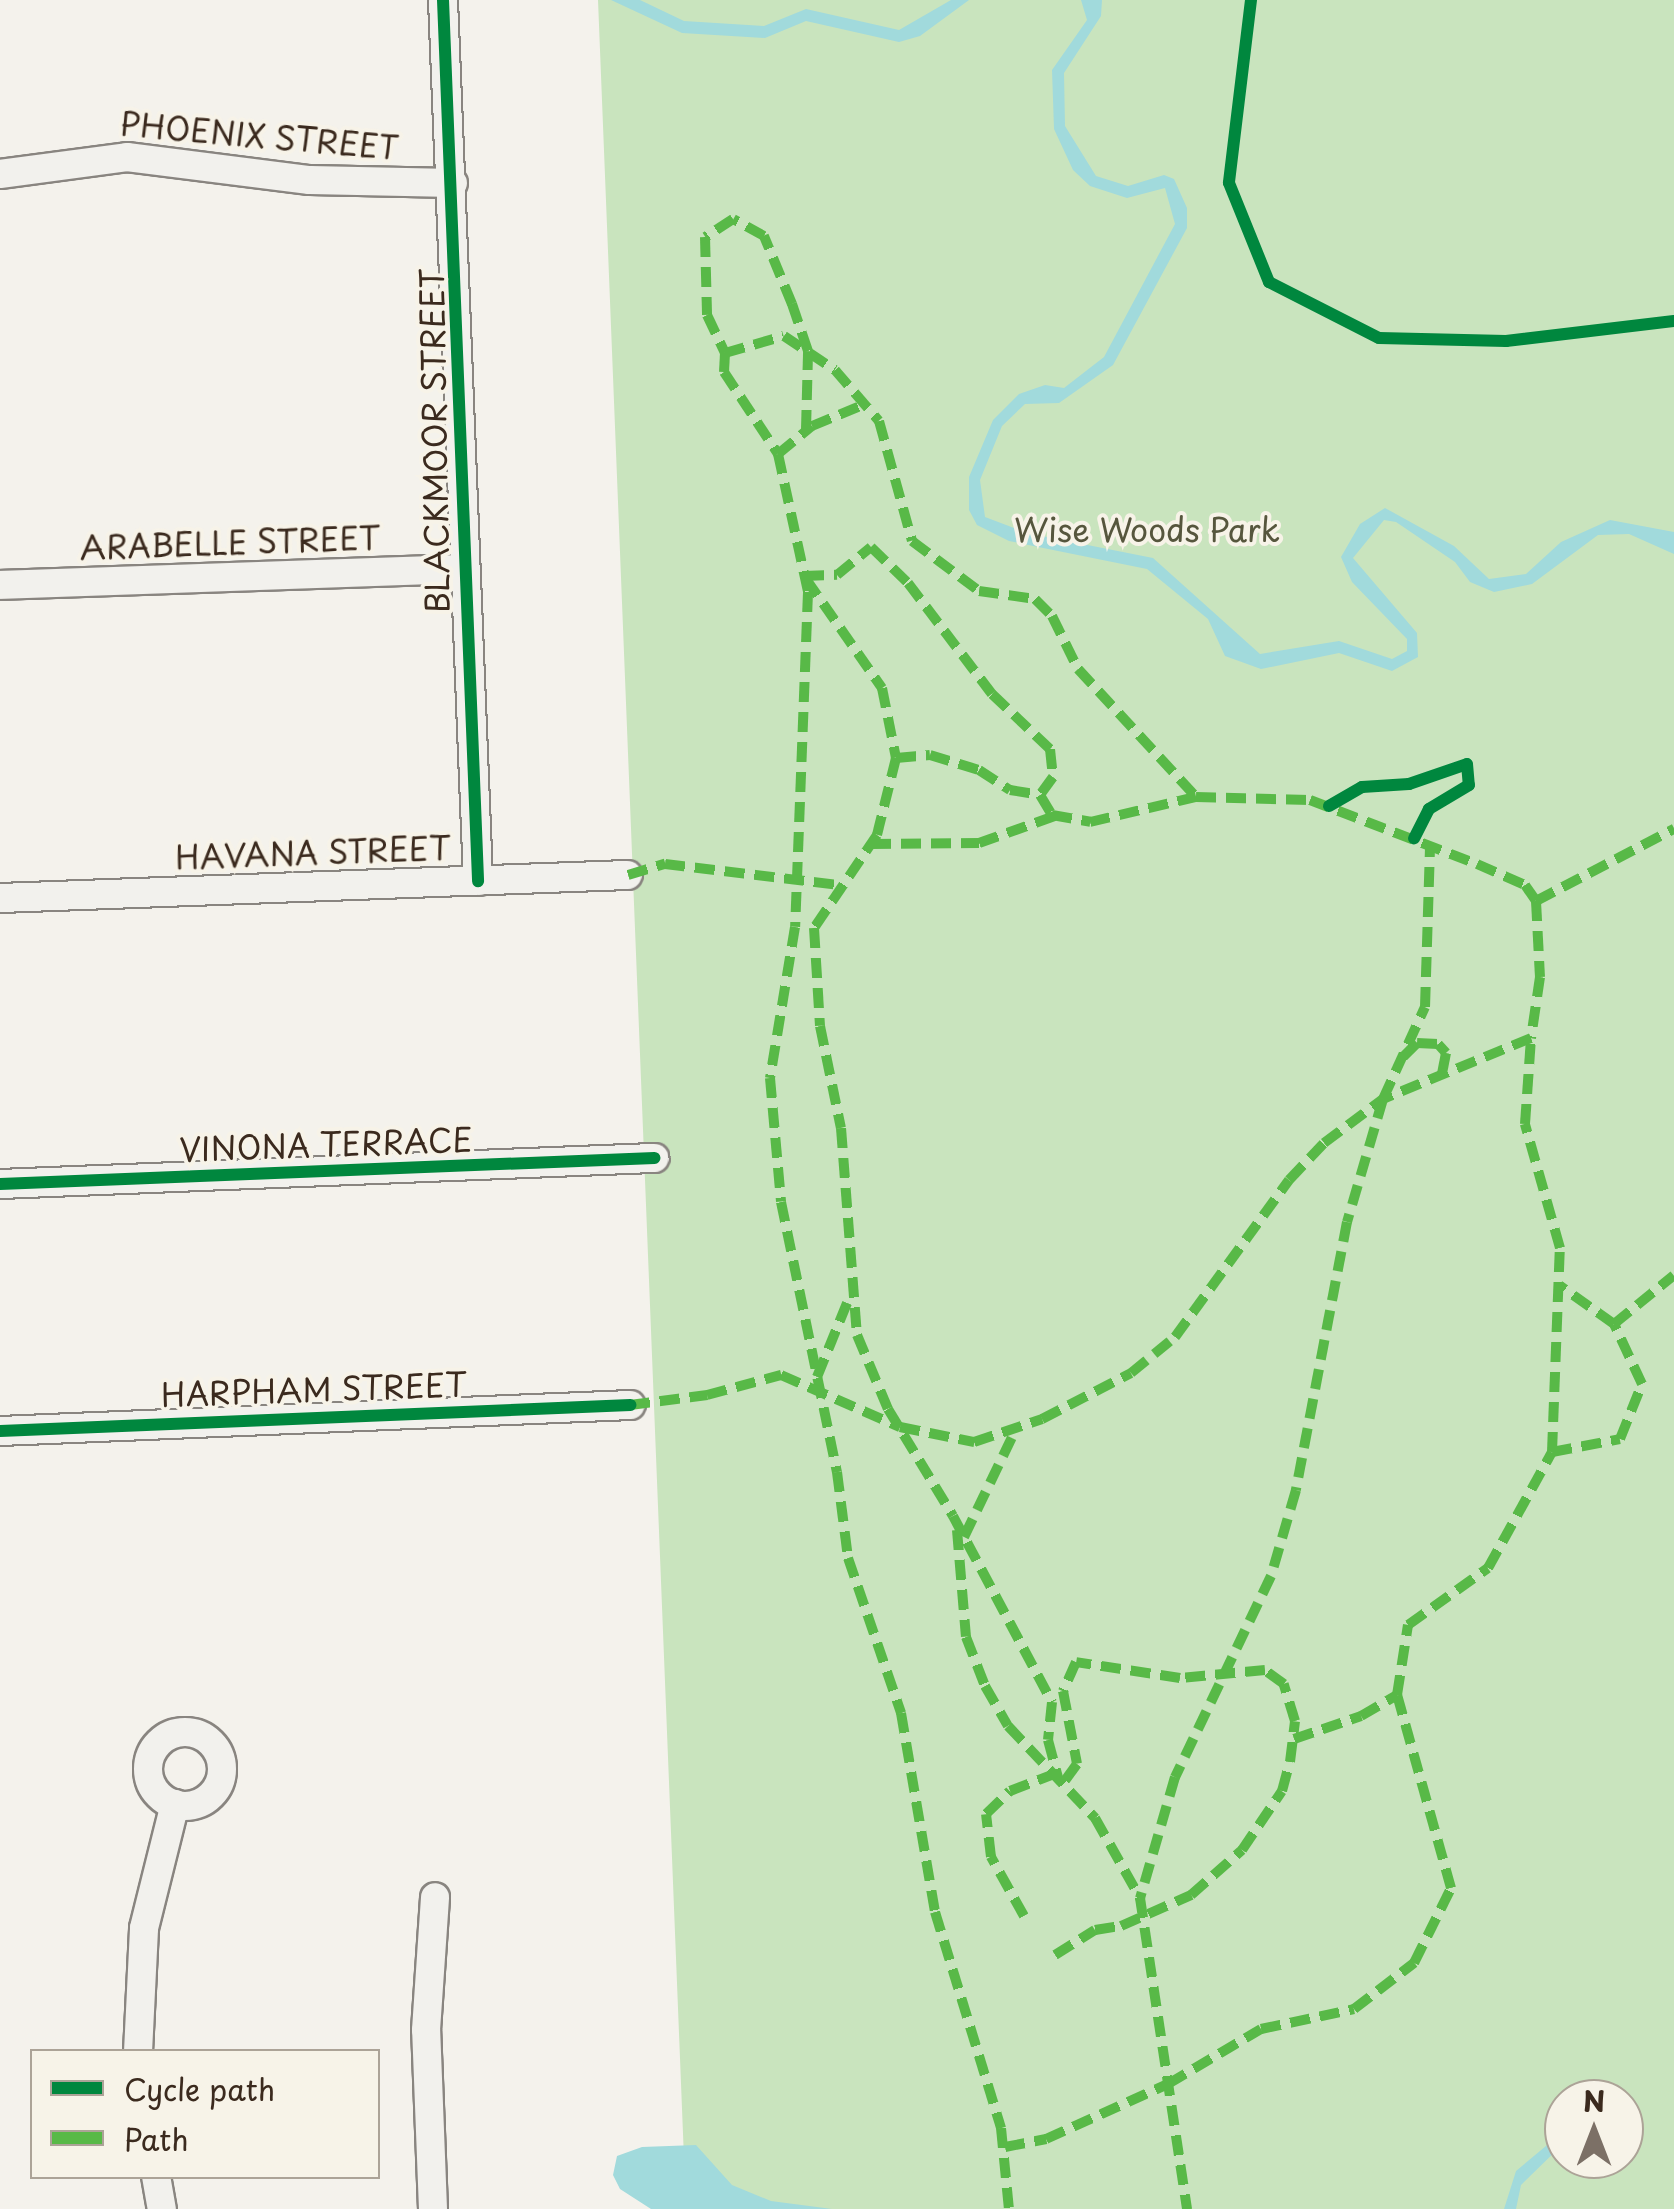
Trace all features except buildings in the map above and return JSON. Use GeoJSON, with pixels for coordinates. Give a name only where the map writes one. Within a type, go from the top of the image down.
{"type":"FeatureCollection","features":[{"type":"Feature","properties":{"kind":"street","name":"BLACKMOOR STREET"},"geometry":{"type":"LineString","coordinates":[[443,0],[453,182],[462,569],[478,881]]}},
{"type":"Feature","properties":{"kind":"street","name":"PHOENIX STREET"},"geometry":{"type":"LineString","coordinates":[[0,174],[127,156],[310,180],[453,182]]}},
{"type":"Feature","properties":{"kind":"street","name":"ARABELLE STREET"},"geometry":{"type":"LineString","coordinates":[[0,585],[462,569]]}},
{"type":"Feature","properties":{"kind":"street","name":"HAVANA STREET"},"geometry":{"type":"LineString","coordinates":[[0,898],[628,875]]}},
{"type":"Feature","properties":{"kind":"street","name":"VINONA TERRACE"},"geometry":{"type":"LineString","coordinates":[[0,1184],[654,1158]]}},
{"type":"Feature","properties":{"kind":"street","name":"HARPHAM STREET"},"geometry":{"type":"LineString","coordinates":[[0,1431],[630,1404]]}},
{"type":"Feature","properties":{"kind":"street"},"geometry":{"type":"LineString","coordinates":[[138,2049],[144,1928],[175,1804]]}},
{"type":"Feature","properties":{"kind":"street"},"geometry":{"type":"LineString","coordinates":[[433,2209],[426,2030],[435,1896]]}},
{"type":"Feature","properties":{"kind":"street"},"geometry":{"type":"LineString","coordinates":[[157,2179],[162,2209]]}},
{"type":"Feature","properties":{"kind":"green space","name":"Wise Woods Park"},"geometry":{"type":"Polygon","coordinates":[[[598,0],[1674,0],[1674,2209],[686,2209],[598,0]]]}},
{"type":"Feature","properties":{"kind":"water"},"geometry":{"type":"Polygon","coordinates":[[[611,0],[640,0],[684,21],[764,26],[806,9],[899,30],[951,0],[969,0],[920,36],[899,42],[806,21],[765,38],[682,33],[611,0]]]}},
{"type":"Feature","properties":{"kind":"water"},"geometry":{"type":"Polygon","coordinates":[[[1081,0],[1102,0],[1101,16],[1064,73],[1065,126],[1096,176],[1128,186],[1164,175],[1174,179],[1187,208],[1187,228],[1113,365],[1059,403],[1025,404],[1002,426],[980,480],[985,517],[1027,533],[1153,558],[1260,654],[1339,641],[1392,659],[1407,651],[1407,639],[1352,582],[1341,557],[1360,524],[1385,508],[1454,546],[1489,579],[1526,574],[1561,542],[1610,520],[1674,532],[1674,554],[1629,534],[1598,535],[1532,584],[1494,592],[1470,582],[1455,562],[1396,522],[1384,520],[1353,558],[1417,633],[1418,657],[1392,671],[1339,653],[1261,669],[1225,656],[1208,619],[1147,569],[1009,541],[977,525],[969,510],[969,477],[993,420],[1019,394],[1045,385],[1064,388],[1104,357],[1175,224],[1165,188],[1127,198],[1090,186],[1073,170],[1054,129],[1052,70],[1087,20],[1081,0]]]}},
{"type":"Feature","properties":{"kind":"water"},"geometry":{"type":"Polygon","coordinates":[[[696,2145],[732,2185],[771,2201],[832,2209],[651,2209],[620,2189],[613,2175],[617,2156],[642,2147],[696,2145]]]}},
{"type":"Feature","properties":{"kind":"water"},"geometry":{"type":"Polygon","coordinates":[[[1544,2148],[1544,2163],[1521,2185],[1516,2209],[1504,2209],[1516,2171],[1544,2148]]]}},
{"type":"Feature","properties":{"kind":"marked path"},"geometry":{"type":"LineString","coordinates":[[806,430],[808,351],[792,304],[764,236],[733,219],[705,237],[707,315],[725,353],[724,372],[778,454],[808,592],[795,927],[770,1078],[781,1202],[837,1472],[848,1558],[901,1713],[935,1912],[1001,2128],[1009,2209]]}},
{"type":"Feature","properties":{"kind":"marked path"},"geometry":{"type":"LineString","coordinates":[[725,353],[784,336],[835,370],[879,421],[912,541],[979,591],[1035,599],[1052,616],[1078,669],[1196,797]]}},
{"type":"Feature","properties":{"kind":"marked path"},"geometry":{"type":"LineString","coordinates":[[778,454],[812,426],[860,406]]}},
{"type":"Feature","properties":{"kind":"marked path"},"geometry":{"type":"LineString","coordinates":[[804,576],[837,575],[871,547],[908,583],[992,694],[1050,749],[1053,777],[1040,795]]}},
{"type":"Feature","properties":{"kind":"marked path"},"geometry":{"type":"LineString","coordinates":[[806,579],[882,688],[896,758],[877,835],[814,928],[820,1026],[841,1128],[857,1335],[888,1409],[953,1516],[1052,1702],[1048,1740],[1058,1778]]}},
{"type":"Feature","properties":{"kind":"marked path"},"geometry":{"type":"LineString","coordinates":[[896,758],[930,755],[979,770],[1010,790],[1040,795],[1052,815],[1090,822],[1196,797],[1310,800],[1525,885],[1536,901],[1540,977],[1531,1038]]}},
{"type":"Feature","properties":{"kind":"marked path"},"geometry":{"type":"LineString","coordinates":[[871,844],[979,843],[1055,816]]}},
{"type":"Feature","properties":{"kind":"marked path"},"geometry":{"type":"LineString","coordinates":[[1536,901],[1674,829]]}},
{"type":"Feature","properties":{"kind":"marked path"},"geometry":{"type":"LineString","coordinates":[[630,1405],[707,1395],[781,1375],[900,1427],[974,1442],[1042,1419],[1131,1373],[1175,1337],[1289,1180],[1324,1143],[1383,1099],[1425,1007],[1430,845]]}},
{"type":"Feature","properties":{"kind":"marked path"},"geometry":{"type":"LineString","coordinates":[[628,875],[665,864],[838,885]]}},
{"type":"Feature","properties":{"kind":"marked path"},"geometry":{"type":"LineString","coordinates":[[1005,2147],[1046,2139],[1168,2084],[1261,2029],[1354,2009],[1414,1963],[1451,1888],[1397,1695],[1408,1625],[1488,1568],[1552,1452],[1560,1248],[1525,1124],[1531,1038],[1383,1099],[1347,1222],[1296,1490],[1271,1576],[1175,1777],[1140,1898]]}},
{"type":"Feature","properties":{"kind":"marked path"},"geometry":{"type":"LineString","coordinates":[[1403,1057],[1417,1043],[1438,1044],[1446,1053],[1442,1074]]}},
{"type":"Feature","properties":{"kind":"marked path"},"geometry":{"type":"LineString","coordinates":[[1614,1324],[1674,1275]]}},
{"type":"Feature","properties":{"kind":"marked path"},"geometry":{"type":"LineString","coordinates":[[1552,1452],[1620,1439],[1642,1384],[1614,1324],[1559,1285]]}},
{"type":"Feature","properties":{"kind":"marked path"},"geometry":{"type":"LineString","coordinates":[[817,1377],[847,1303]]}},
{"type":"Feature","properties":{"kind":"marked path"},"geometry":{"type":"LineString","coordinates":[[964,1537],[1015,1431]]}},
{"type":"Feature","properties":{"kind":"marked path"},"geometry":{"type":"LineString","coordinates":[[957,1530],[966,1637],[985,1686],[1008,1726],[1095,1818],[1140,1898],[1187,2209]]}},
{"type":"Feature","properties":{"kind":"marked path"},"geometry":{"type":"LineString","coordinates":[[1055,1955],[1095,1930],[1121,1926],[1191,1895],[1242,1850],[1282,1791],[1290,1762],[1295,1721],[1284,1684],[1265,1670],[1180,1678],[1076,1662],[1063,1691],[1077,1764],[1063,1783]]}},
{"type":"Feature","properties":{"kind":"marked path"},"geometry":{"type":"LineString","coordinates":[[1294,1739],[1361,1716],[1397,1695]]}},
{"type":"Feature","properties":{"kind":"marked path"},"geometry":{"type":"LineString","coordinates":[[1024,1916],[991,1857],[986,1814],[1010,1791],[1054,1774]]}},
{"type":"Feature","properties":{"kind":"cycle path"},"geometry":{"type":"LineString","coordinates":[[443,0],[478,881]]}},
{"type":"Feature","properties":{"kind":"cycle path"},"geometry":{"type":"LineString","coordinates":[[1251,0],[1229,183],[1269,282],[1379,338],[1506,341],[1674,321]]}},
{"type":"Feature","properties":{"kind":"cycle path"},"geometry":{"type":"LineString","coordinates":[[1329,806],[1362,787],[1409,784],[1467,764],[1469,785],[1429,809],[1414,838]]}},
{"type":"Feature","properties":{"kind":"cycle path"},"geometry":{"type":"LineString","coordinates":[[0,1184],[654,1158]]}},
{"type":"Feature","properties":{"kind":"cycle path"},"geometry":{"type":"LineString","coordinates":[[0,1431],[630,1405]]}}]}
